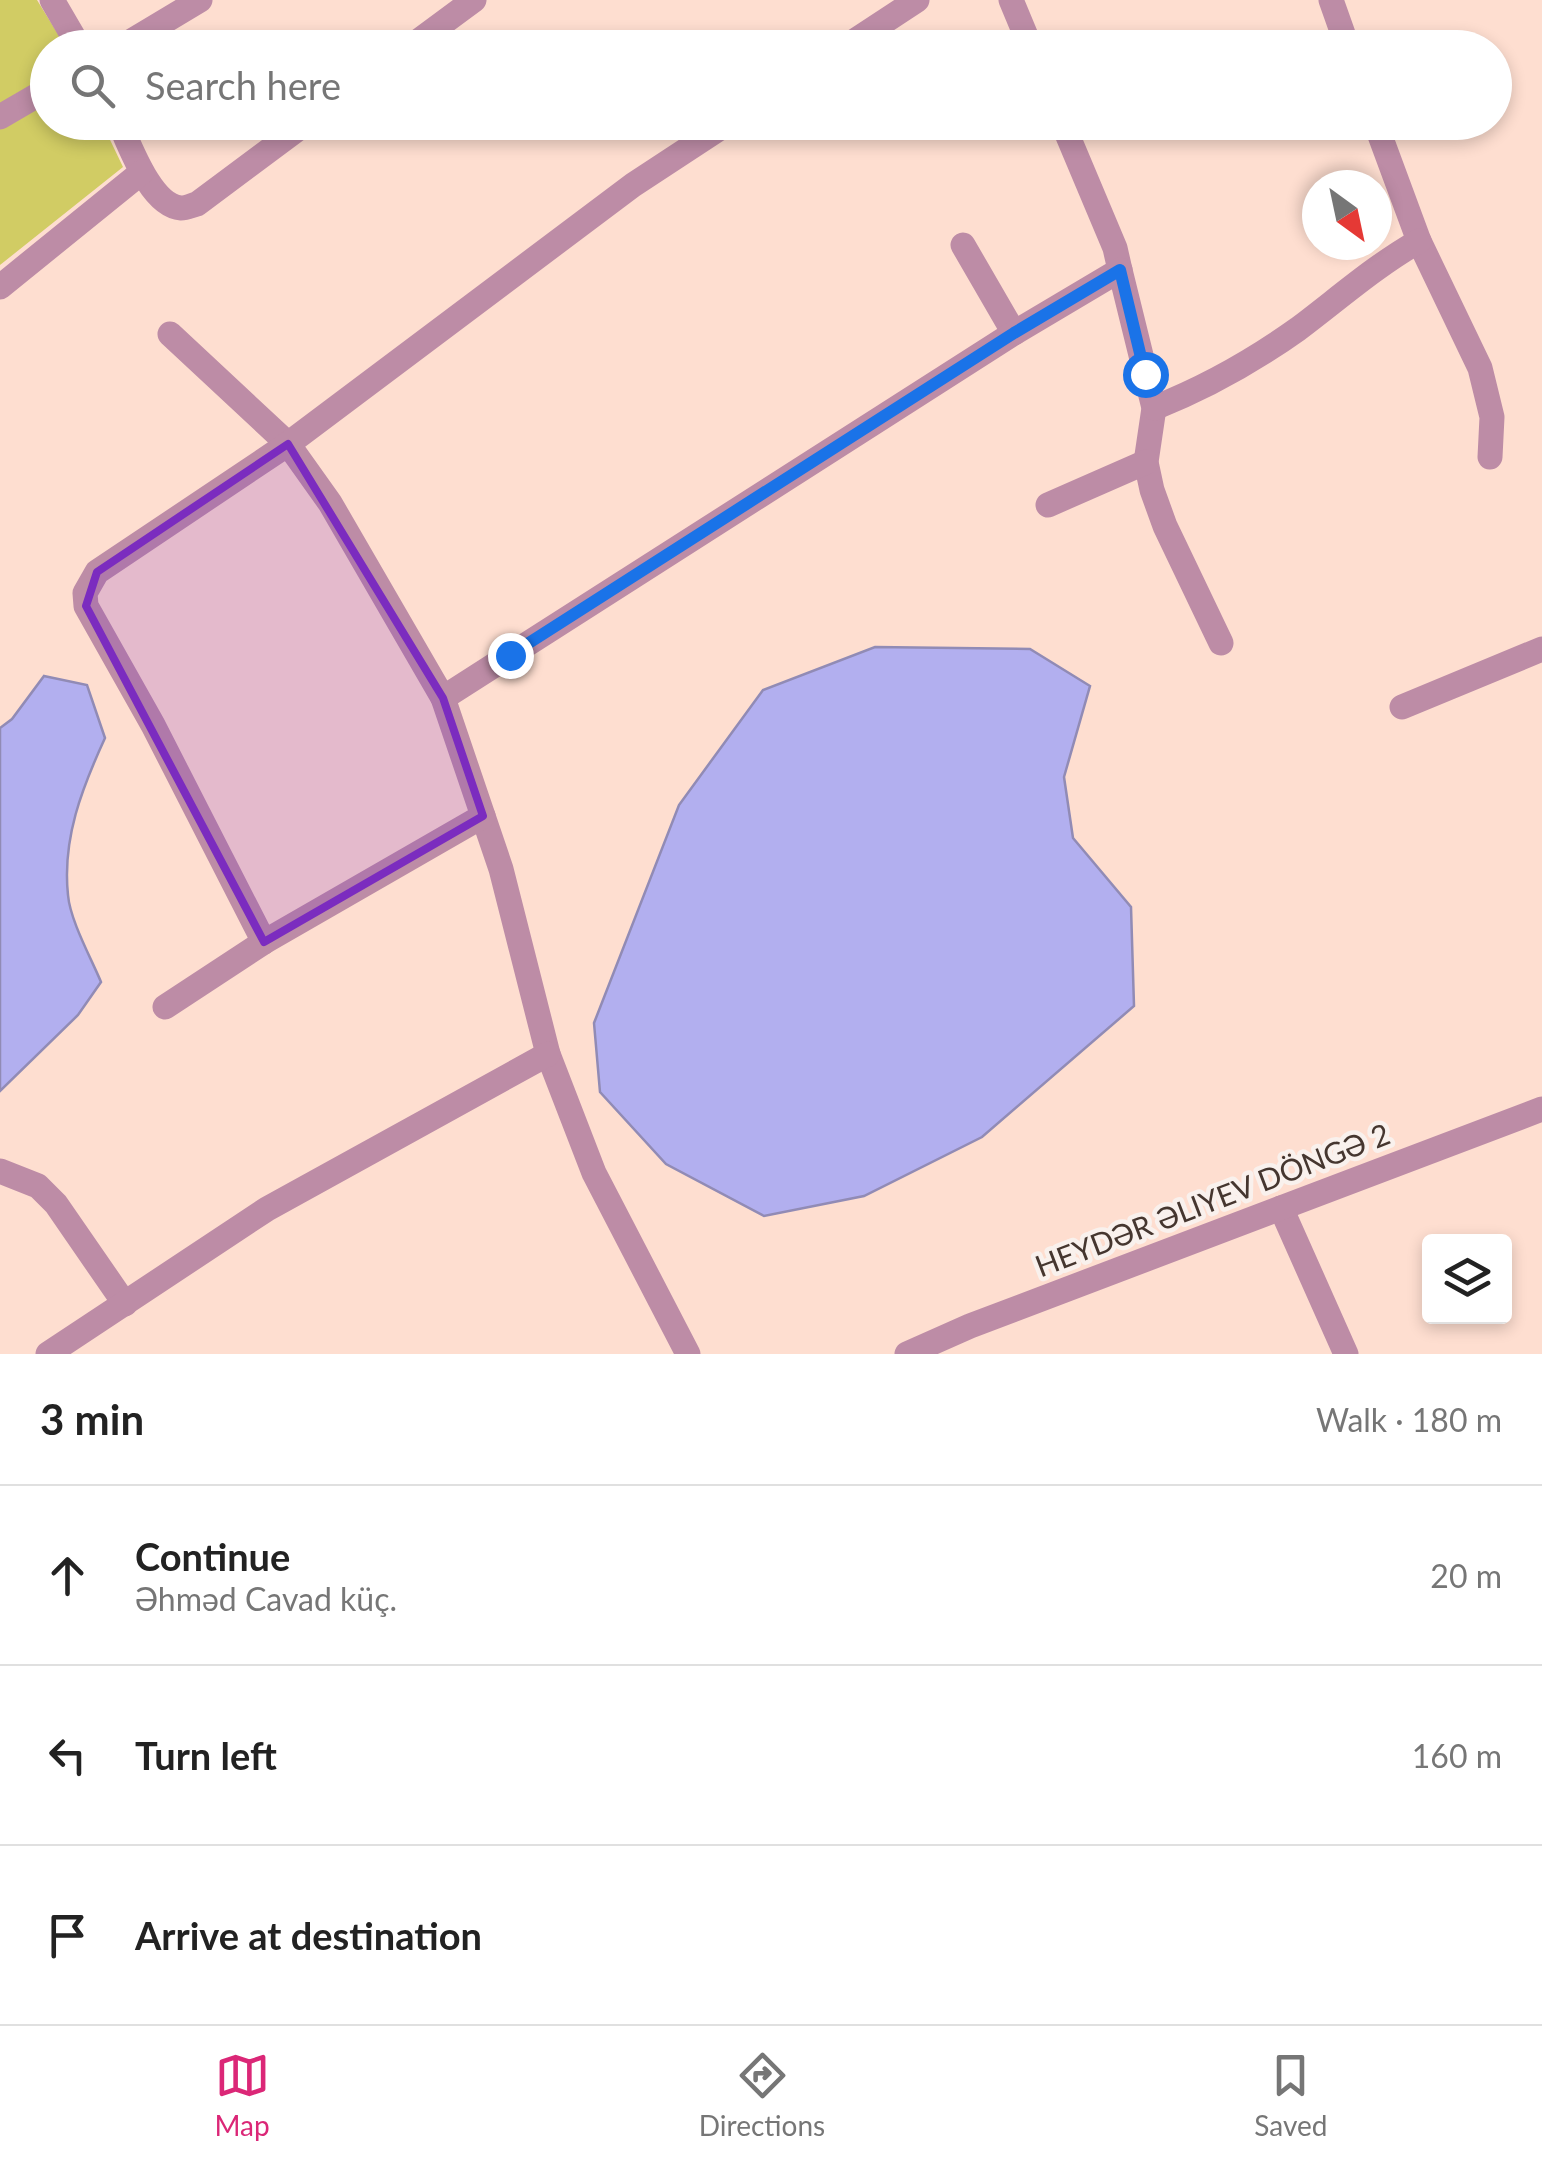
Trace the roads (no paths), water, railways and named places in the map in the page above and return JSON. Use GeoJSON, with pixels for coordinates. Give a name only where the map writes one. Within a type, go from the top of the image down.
{"type":"FeatureCollection","features":[{"type":"Feature","properties":{"kind":"street"},"geometry":{"type":"LineString","coordinates":[[52,0],[70,30]]}},
{"type":"Feature","properties":{"kind":"street"},"geometry":{"type":"LineString","coordinates":[[150,30],[200,0]]}},
{"type":"Feature","properties":{"kind":"street"},"geometry":{"type":"LineString","coordinates":[[433,30],[474,0]]}},
{"type":"Feature","properties":{"kind":"street"},"geometry":{"type":"LineString","coordinates":[[871,30],[917,0]]}},
{"type":"Feature","properties":{"kind":"street"},"geometry":{"type":"LineString","coordinates":[[1011,0],[1024,30]]}},
{"type":"Feature","properties":{"kind":"street"},"geometry":{"type":"LineString","coordinates":[[1331,0],[1342,30]]}},
{"type":"Feature","properties":{"kind":"street"},"geometry":{"type":"LineString","coordinates":[[0,117],[30,100]]}},
{"type":"Feature","properties":{"kind":"street"},"geometry":{"type":"LineString","coordinates":[[127,140],[142,172],[162,200],[181,208],[198,204],[284,140]]}},
{"type":"Feature","properties":{"kind":"street"},"geometry":{"type":"LineString","coordinates":[[264,942],[153,724],[86,606],[85,593],[98,572],[288,444],[633,185],[702,140]]}},
{"type":"Feature","properties":{"kind":"street"},"geometry":{"type":"LineString","coordinates":[[1070,140],[1115,248],[1154,408],[1146,462],[1165,526],[1221,643]]}},
{"type":"Feature","properties":{"kind":"street"},"geometry":{"type":"LineString","coordinates":[[1382,140],[1418,242],[1480,368],[1492,417],[1490,457]]}},
{"type":"Feature","properties":{"kind":"street"},"geometry":{"type":"LineString","coordinates":[[0,287],[142,172]]}},
{"type":"Feature","properties":{"kind":"street"},"geometry":{"type":"LineString","coordinates":[[1154,408],[1194,393],[1255,358],[1386,260],[1418,242]]}},
{"type":"Feature","properties":{"kind":"street"},"geometry":{"type":"LineString","coordinates":[[962,246],[1014,333]]}},
{"type":"Feature","properties":{"kind":"street"},"geometry":{"type":"LineString","coordinates":[[442,698],[1014,333],[1120,270]]}},
{"type":"Feature","properties":{"kind":"street"},"geometry":{"type":"LineString","coordinates":[[170,334],[288,444],[330,503],[442,698],[510,901],[548,1054],[594,1173],[688,1354]]}},
{"type":"Feature","properties":{"kind":"street"},"geometry":{"type":"LineString","coordinates":[[1048,505],[1146,462]]}},
{"type":"Feature","properties":{"kind":"street"},"geometry":{"type":"LineString","coordinates":[[1402,706],[1542,649]]}},
{"type":"Feature","properties":{"kind":"street"},"geometry":{"type":"LineString","coordinates":[[165,1007],[264,942],[483,816]]}},
{"type":"Feature","properties":{"kind":"street"},"geometry":{"type":"LineString","coordinates":[[48,1354],[267,1209],[548,1054]]}},
{"type":"Feature","properties":{"kind":"street","name":"HEYDƏR ƏLIYEV DÖNGƏ 2"},"geometry":{"type":"LineString","coordinates":[[906,1354],[970,1326],[1542,1109]]}},
{"type":"Feature","properties":{"kind":"street"},"geometry":{"type":"LineString","coordinates":[[0,1170],[38,1186],[56,1204],[126,1304]]}},
{"type":"Feature","properties":{"kind":"street"},"geometry":{"type":"LineString","coordinates":[[1280,1208],[1346,1354]]}},
{"type":"Feature","properties":{"kind":"water"},"geometry":{"type":"Polygon","coordinates":[[[875,647],[1030,649],[1090,686],[1064,777],[1073,838],[1131,907],[1134,1006],[982,1137],[864,1196],[764,1216],[666,1164],[600,1092],[594,1023],[679,805],[763,690],[875,647]]]}},
{"type":"Feature","properties":{"kind":"water"},"geometry":{"type":"Polygon","coordinates":[[[44,676],[87,685],[105,738],[76,814],[67,874],[73,916],[101,982],[78,1015],[0,1091],[0,728],[12,719],[44,676]]]}}]}
